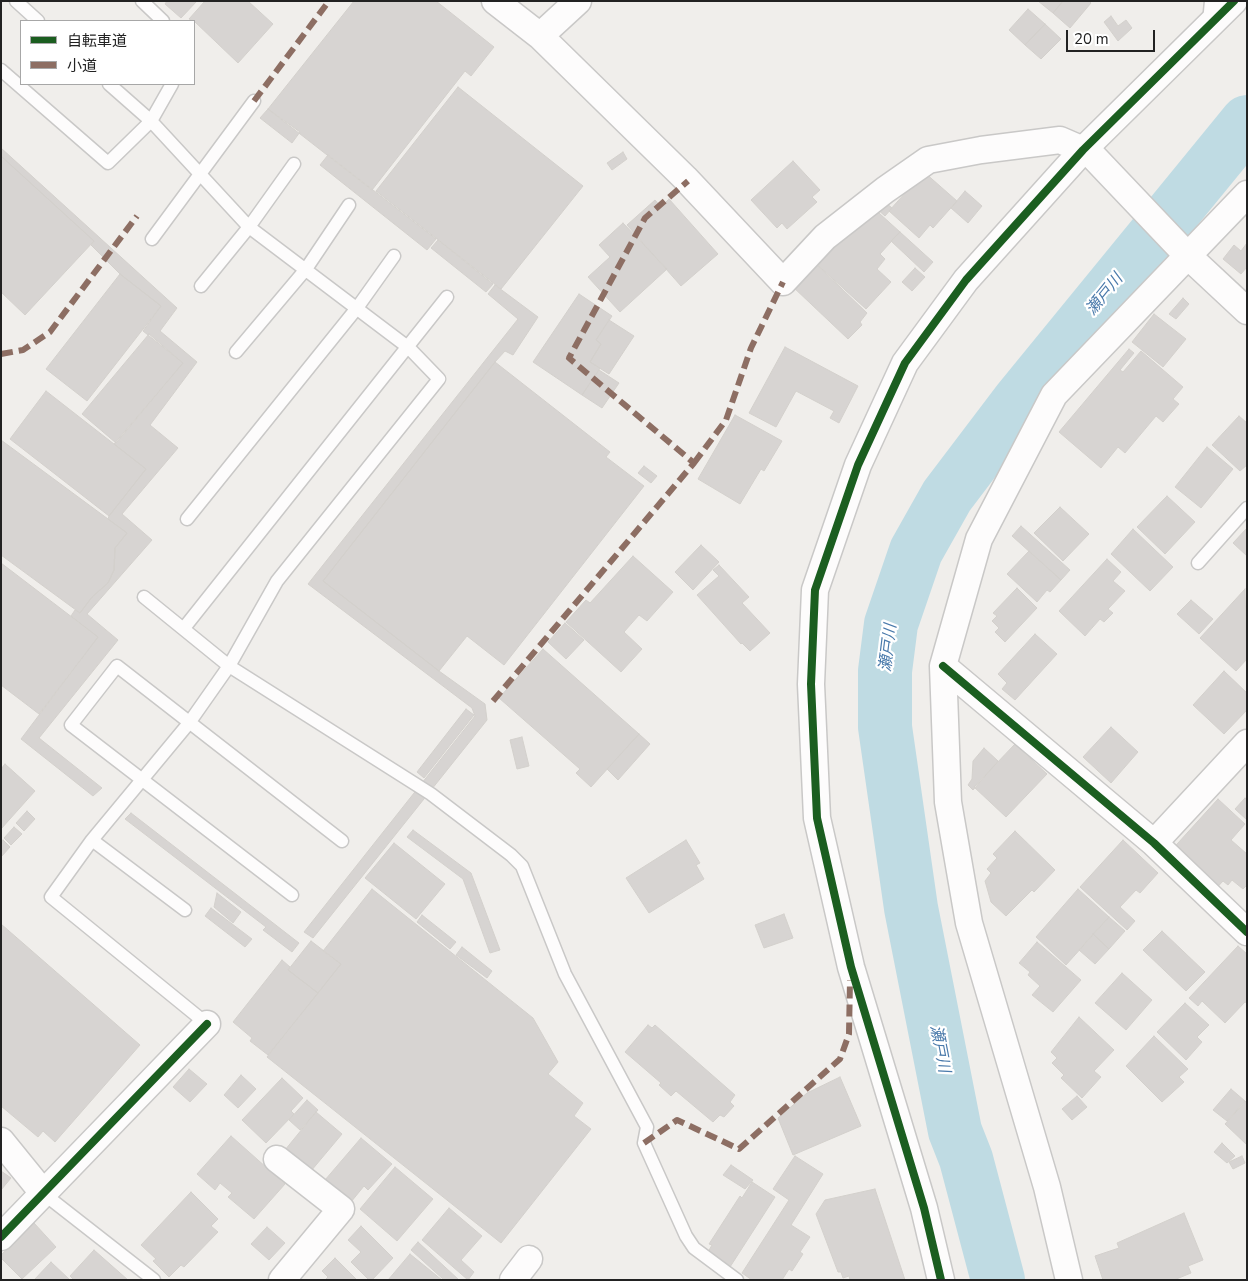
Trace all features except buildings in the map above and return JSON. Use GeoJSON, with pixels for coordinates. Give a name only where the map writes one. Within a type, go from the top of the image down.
{"type":"FeatureCollection","features":[{"type":"Feature","properties":{"kind":"street"},"geometry":{"type":"LineString","coordinates":[[495,1],[540,36],[685,178],[783,282],[825,236],[884,190],[928,160],[981,150],[1060,140],[1086,152],[1183,252],[1247,311]]}},
{"type":"Feature","properties":{"kind":"street"},"geometry":{"type":"LineString","coordinates":[[540,36],[578,1]]}},
{"type":"Feature","properties":{"kind":"street"},"geometry":{"type":"LineString","coordinates":[[941,1280],[924,1208],[850,967],[817,818],[811,684],[815,590],[858,465],[905,363],[966,280],[1086,152],[1234,1]]}},
{"type":"Feature","properties":{"kind":"street"},"geometry":{"type":"LineString","coordinates":[[1069,1280],[1047,1187],[969,923],[948,802],[943,666],[979,539],[1054,395],[1183,252],[1247,194]]}},
{"type":"Feature","properties":{"kind":"street"},"geometry":{"type":"LineString","coordinates":[[943,666],[1154,843],[1247,932]]}},
{"type":"Feature","properties":{"kind":"street"},"geometry":{"type":"LineString","coordinates":[[1154,843],[1247,743]]}},
{"type":"Feature","properties":{"kind":"street"},"geometry":{"type":"LineString","coordinates":[[1,1237],[207,1024]]}},
{"type":"Feature","properties":{"kind":"street"},"geometry":{"type":"LineString","coordinates":[[1,1141],[44,1194]]}},
{"type":"Feature","properties":{"kind":"street"},"geometry":{"type":"LineString","coordinates":[[277,1158],[341,1208],[282,1280]]}},
{"type":"Feature","properties":{"kind":"street"},"geometry":{"type":"LineString","coordinates":[[512,1280],[529,1260]]}},
{"type":"Feature","properties":{"kind":"lane"},"geometry":{"type":"LineString","coordinates":[[16,1],[37,20]]}},
{"type":"Feature","properties":{"kind":"lane"},"geometry":{"type":"LineString","coordinates":[[142,1],[162,20]]}},
{"type":"Feature","properties":{"kind":"lane"},"geometry":{"type":"LineString","coordinates":[[1209,27],[1211,1]]}},
{"type":"Feature","properties":{"kind":"lane"},"geometry":{"type":"LineString","coordinates":[[1,70],[108,163],[151,121],[171,85]]}},
{"type":"Feature","properties":{"kind":"lane"},"geometry":{"type":"LineString","coordinates":[[110,85],[151,121],[249,227],[409,348],[439,380],[277,581],[229,666],[188,723],[142,782],[92,840],[51,897],[207,1024]]}},
{"type":"Feature","properties":{"kind":"lane"},"geometry":{"type":"LineString","coordinates":[[152,238],[254,102]]}},
{"type":"Feature","properties":{"kind":"lane"},"geometry":{"type":"LineString","coordinates":[[201,286],[249,227],[294,164]]}},
{"type":"Feature","properties":{"kind":"lane"},"geometry":{"type":"LineString","coordinates":[[236,352],[306,269],[349,205]]}},
{"type":"Feature","properties":{"kind":"lane"},"geometry":{"type":"LineString","coordinates":[[187,520],[357,308],[394,256]]}},
{"type":"Feature","properties":{"kind":"lane"},"geometry":{"type":"LineString","coordinates":[[184,628],[409,348],[447,297]]}},
{"type":"Feature","properties":{"kind":"lane"},"geometry":{"type":"LineString","coordinates":[[1198,563],[1247,508]]}},
{"type":"Feature","properties":{"kind":"lane"},"geometry":{"type":"LineString","coordinates":[[144,597],[229,666],[432,794],[511,855],[522,866],[565,974],[647,1127],[644,1143],[686,1236],[694,1248],[737,1280]]}},
{"type":"Feature","properties":{"kind":"lane"},"geometry":{"type":"LineString","coordinates":[[292,895],[70,725],[117,666],[342,842]]}},
{"type":"Feature","properties":{"kind":"lane"},"geometry":{"type":"LineString","coordinates":[[92,840],[185,910]]}},
{"type":"Feature","properties":{"kind":"lane"},"geometry":{"type":"LineString","coordinates":[[44,1194],[154,1280]]}},
{"type":"Feature","properties":{"kind":"waterway","name":"瀬戸川"},"geometry":{"type":"LineString","coordinates":[[998,1280],[966,1159],[955,1131],[911,908],[885,727],[885,671],[891,624],[916,551],[947,496],[1019,401],[1247,122]]}},
{"type":"Feature","properties":{"kind":"marked path"},"geometry":{"type":"LineString","coordinates":[[254,101],[329,1]]}},
{"type":"Feature","properties":{"kind":"marked path"},"geometry":{"type":"LineString","coordinates":[[493,701],[694,463],[569,358],[645,218],[688,181]]}},
{"type":"Feature","properties":{"kind":"marked path"},"geometry":{"type":"LineString","coordinates":[[1,354],[23,350],[50,332],[137,216]]}},
{"type":"Feature","properties":{"kind":"marked path"},"geometry":{"type":"LineString","coordinates":[[694,463],[726,420],[751,348],[783,282]]}},
{"type":"Feature","properties":{"kind":"marked path"},"geometry":{"type":"LineString","coordinates":[[644,1143],[677,1120],[739,1149],[840,1059],[849,1034],[850,980]]}},
{"type":"Feature","properties":{"kind":"cycle path"},"geometry":{"type":"LineString","coordinates":[[941,1280],[924,1208],[851,967],[817,818],[811,684],[815,590],[858,465],[905,363],[966,280],[1083,150],[1234,1]]}},
{"type":"Feature","properties":{"kind":"cycle path"},"geometry":{"type":"LineString","coordinates":[[943,666],[1154,843],[1247,932]]}},
{"type":"Feature","properties":{"kind":"cycle path"},"geometry":{"type":"LineString","coordinates":[[1,1237],[207,1024]]}}]}
